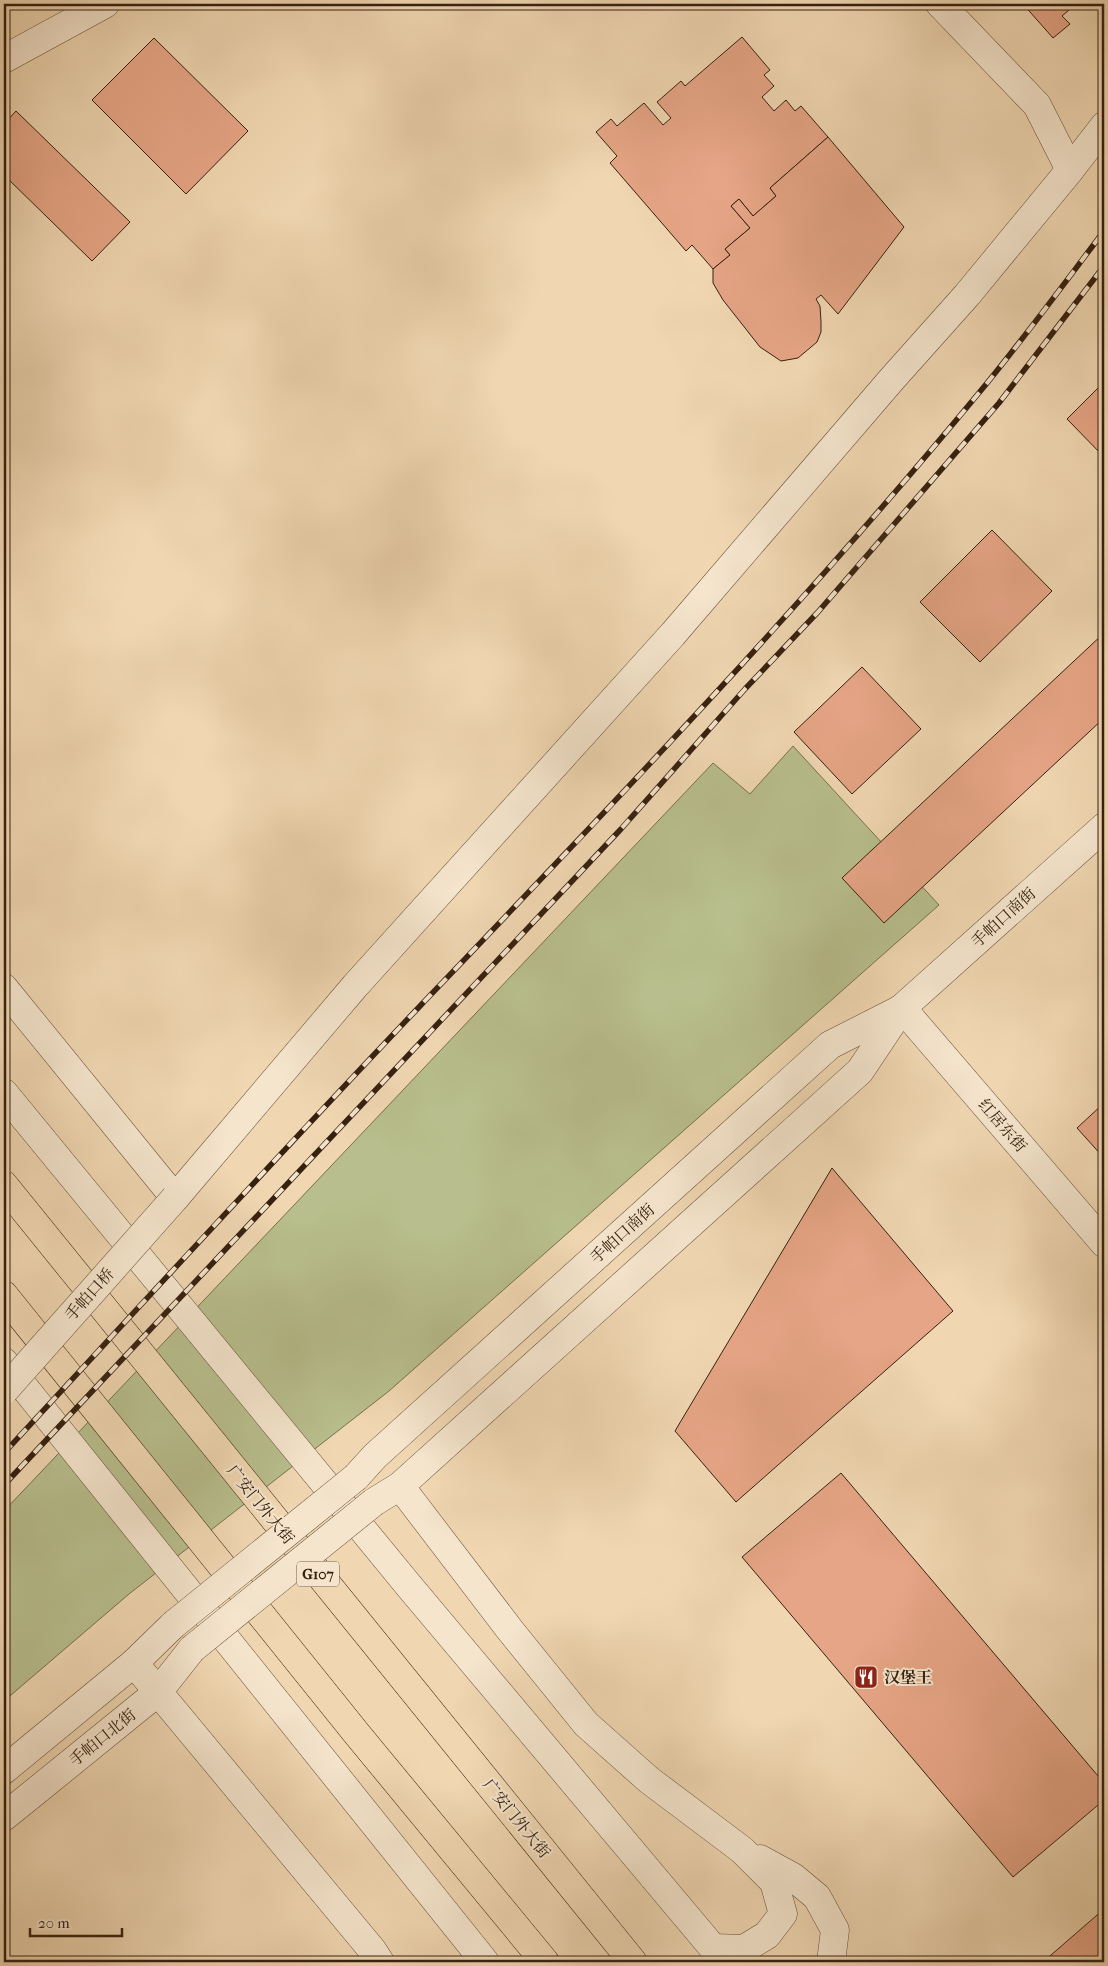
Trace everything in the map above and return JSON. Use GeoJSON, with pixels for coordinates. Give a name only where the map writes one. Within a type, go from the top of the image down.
{"type":"FeatureCollection","features":[{"type":"Feature","properties":{"kind":"highway","name":"广安门外大街"},"geometry":{"type":"LineString","coordinates":[[4,1185],[633,1962]]}},
{"type":"Feature","properties":{"kind":"highway"},"geometry":{"type":"LineString","coordinates":[[4,1295],[356,1734],[545,1962]]}},
{"type":"Feature","properties":{"kind":"street"},"geometry":{"type":"LineString","coordinates":[[4,59],[105,4]]}},
{"type":"Feature","properties":{"kind":"street"},"geometry":{"type":"LineString","coordinates":[[940,4],[1037,105],[1070,170]]}},
{"type":"Feature","properties":{"kind":"street","name":"手帕口桥"},"geometry":{"type":"LineString","coordinates":[[4,1391],[175,1198],[355,986],[673,634],[892,379],[967,296],[1104,126]]}},
{"type":"Feature","properties":{"kind":"street","name":"手帕口南街"},"geometry":{"type":"LineString","coordinates":[[374,1502],[400,1486],[860,1071],[902,1008],[1104,827]]}},
{"type":"Feature","properties":{"kind":"street"},"geometry":{"type":"LineString","coordinates":[[4,988],[175,1198]]}},
{"type":"Feature","properties":{"kind":"street","name":"手帕口南街"},"geometry":{"type":"LineString","coordinates":[[134,1662],[173,1625],[356,1478],[382,1449],[830,1045],[902,1008]]}},
{"type":"Feature","properties":{"kind":"street","name":"红居东街"},"geometry":{"type":"LineString","coordinates":[[902,1008],[1104,1243]]}},
{"type":"Feature","properties":{"kind":"street"},"geometry":{"type":"LineString","coordinates":[[4,1093],[409,1586],[718,1955],[744,1949],[767,1935],[783,1914],[774,1882],[742,1850],[649,1780],[586,1724],[510,1630],[400,1486]]}},
{"type":"Feature","properties":{"kind":"street"},"geometry":{"type":"LineString","coordinates":[[4,1362],[485,1962]]}},
{"type":"Feature","properties":{"kind":"street","name":"手帕口北街"},"geometry":{"type":"LineString","coordinates":[[4,1817],[158,1692],[192,1649],[374,1502]]}},
{"type":"Feature","properties":{"kind":"street"},"geometry":{"type":"LineString","coordinates":[[4,1770],[134,1662],[373,1951],[380,1962]]}},
{"type":"Feature","properties":{"kind":"street"},"geometry":{"type":"LineString","coordinates":[[742,1850],[793,1877],[817,1897],[835,1930],[831,1962]]}},
{"type":"Feature","properties":{"kind":"green space"},"geometry":{"type":"Polygon","coordinates":[[[793,746],[939,905],[389,1391],[129,1594],[4,1701],[4,1511],[713,763],[750,794],[793,746]]]}},
{"type":"Feature","properties":{"kind":"building"},"geometry":{"type":"Polygon","coordinates":[[[1023,4],[1076,4],[1062,16],[1070,24],[1053,38],[1023,4]]]}},
{"type":"Feature","properties":{"kind":"building"},"geometry":{"type":"Polygon","coordinates":[[[742,37],[770,70],[764,75],[774,86],[762,97],[774,111],[786,100],[795,111],[801,106],[828,137],[770,188],[776,196],[753,216],[739,199],[731,206],[750,228],[725,249],[730,255],[713,269],[692,245],[686,251],[610,163],[617,156],[596,132],[611,119],[617,126],[644,103],[663,125],[671,118],[657,102],[681,81],[685,86],[742,37]]]}},
{"type":"Feature","properties":{"kind":"building"},"geometry":{"type":"Polygon","coordinates":[[[154,38],[248,131],[186,194],[92,100],[154,38]]]}},
{"type":"Feature","properties":{"kind":"building"},"geometry":{"type":"Polygon","coordinates":[[[16,111],[130,222],[92,261],[4,175],[4,124],[16,111]]]}},
{"type":"Feature","properties":{"kind":"building"},"geometry":{"type":"Polygon","coordinates":[[[828,137],[904,227],[838,314],[821,295],[816,299],[820,306],[821,322],[821,332],[817,342],[798,358],[781,361],[760,347],[723,300],[713,283],[713,269],[730,255],[725,249],[750,228],[731,206],[739,199],[753,216],[776,196],[770,188],[828,137]]]}},
{"type":"Feature","properties":{"kind":"building"},"geometry":{"type":"Polygon","coordinates":[[[1104,382],[1104,457],[1067,419],[1104,382]]]}},
{"type":"Feature","properties":{"kind":"building"},"geometry":{"type":"Polygon","coordinates":[[[992,530],[1052,591],[980,662],[920,602],[992,530]]]}},
{"type":"Feature","properties":{"kind":"building"},"geometry":{"type":"Polygon","coordinates":[[[1104,633],[1104,718],[884,923],[842,878],[1104,633]]]}},
{"type":"Feature","properties":{"kind":"building"},"geometry":{"type":"Polygon","coordinates":[[[862,667],[921,729],[852,794],[794,732],[862,667]]]}},
{"type":"Feature","properties":{"kind":"building"},"geometry":{"type":"Polygon","coordinates":[[[1104,1103],[1104,1158],[1077,1128],[1104,1103]]]}},
{"type":"Feature","properties":{"kind":"building"},"geometry":{"type":"Polygon","coordinates":[[[832,1168],[953,1311],[736,1502],[675,1431],[832,1168]]]}},
{"type":"Feature","properties":{"kind":"building"},"geometry":{"type":"Polygon","coordinates":[[[841,1473],[1104,1783],[1104,1800],[1013,1877],[742,1557],[841,1473]]]}},
{"type":"Feature","properties":{"kind":"building"},"geometry":{"type":"Polygon","coordinates":[[[1104,1909],[1104,1962],[1043,1962],[1104,1909]]]}},
{"type":"Feature","properties":{"kind":"railway"},"geometry":{"type":"LineString","coordinates":[[4,1453],[316,1116],[705,705],[775,628],[978,394],[1104,231]]}},
{"type":"Feature","properties":{"kind":"railway"},"geometry":{"type":"LineString","coordinates":[[4,1485],[621,829],[745,689],[818,612],[999,403],[1104,266]]}},
{"type":"Feature","properties":{"kind":"place","name":"汉堡王"},"geometry":{"type":"Point","coordinates":[866,1677]}}]}
